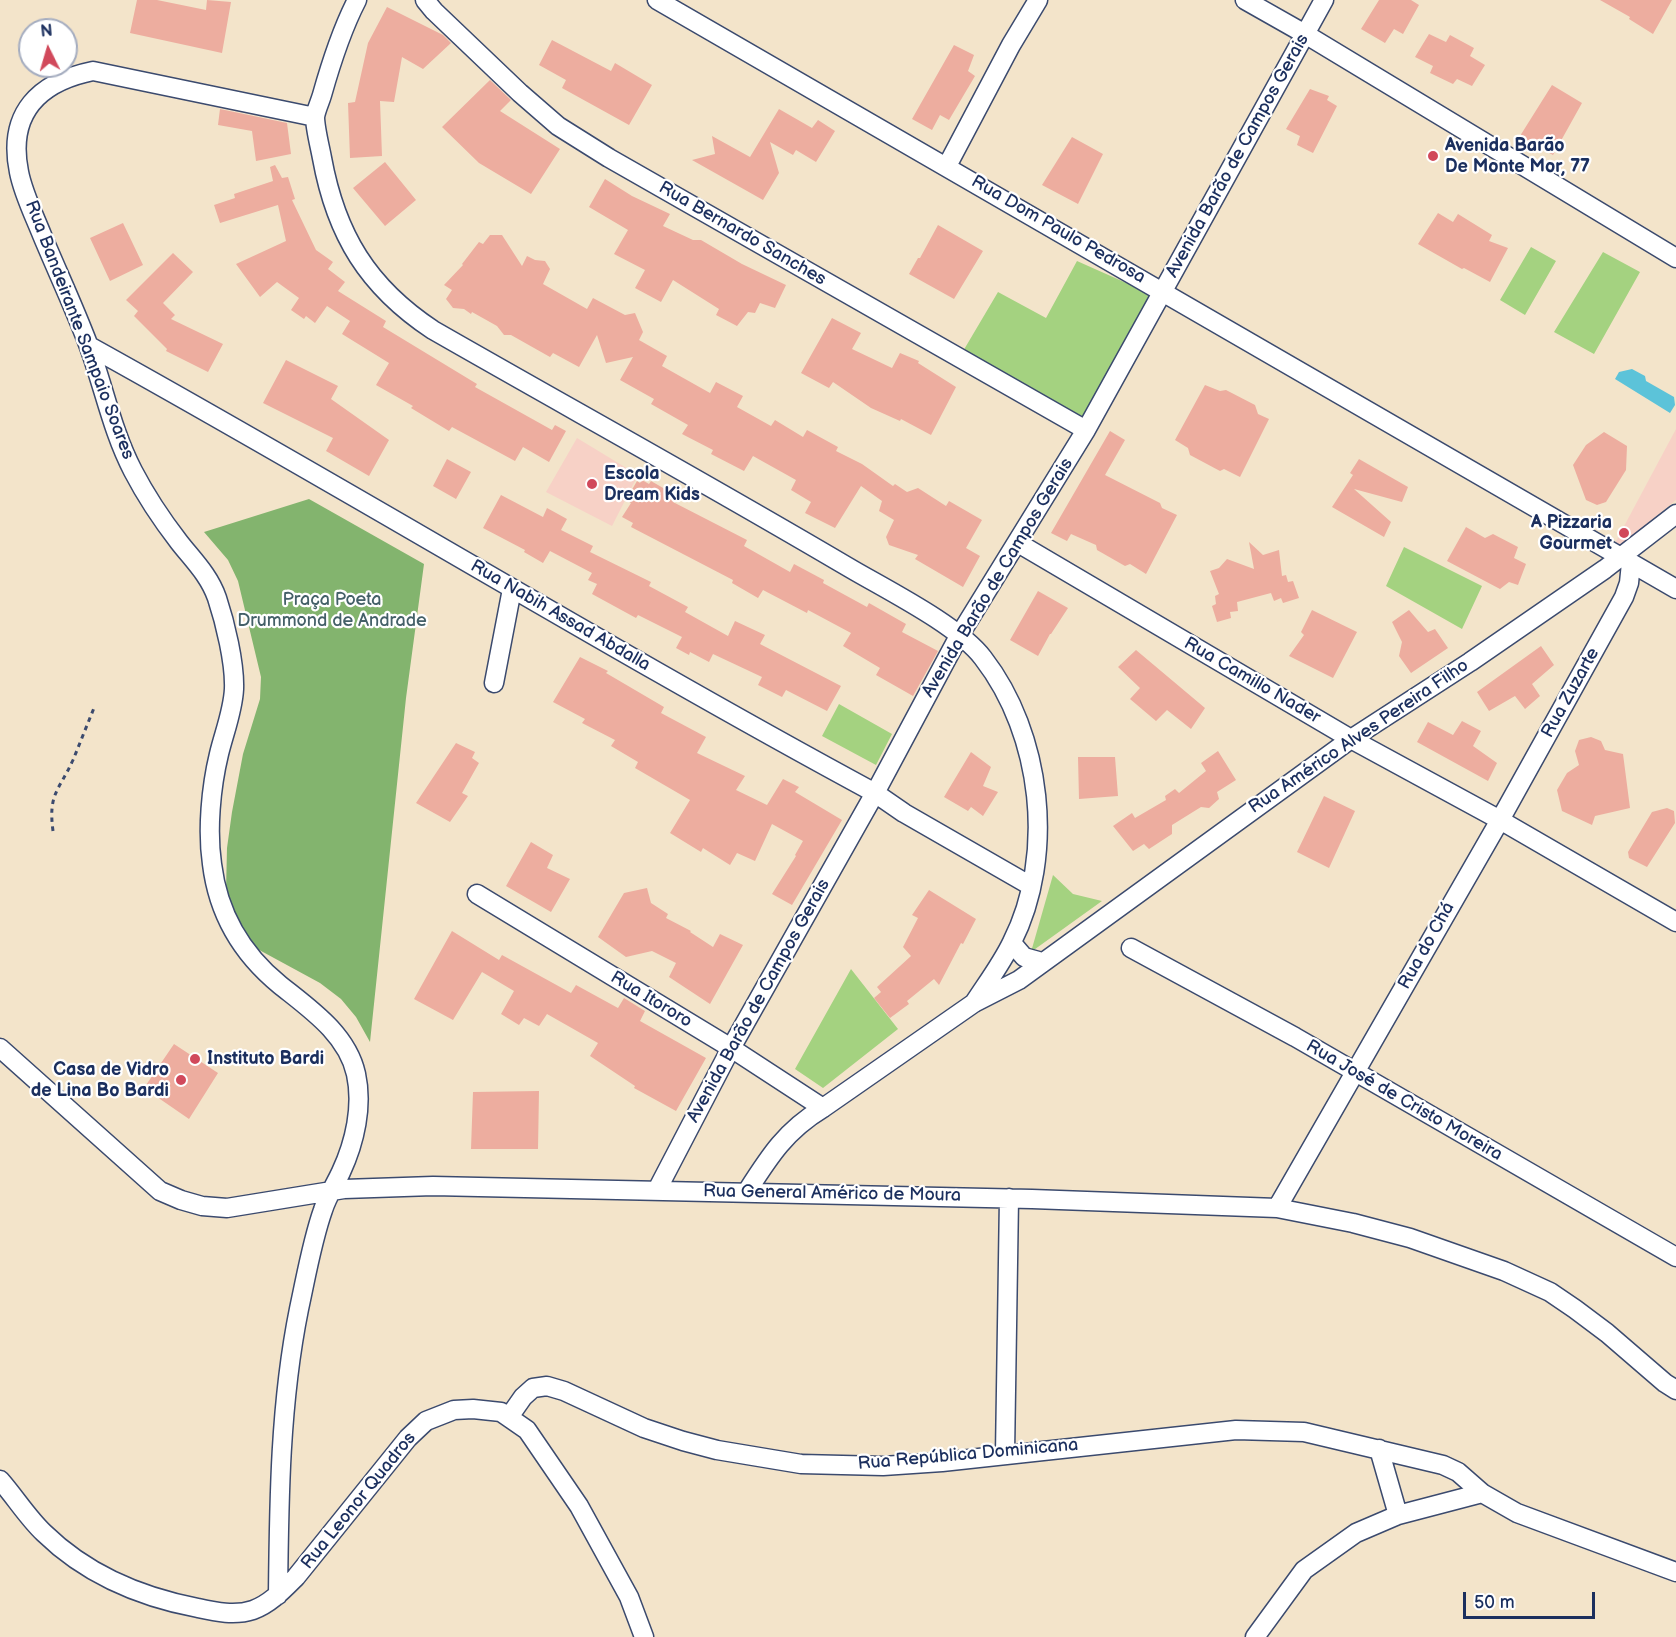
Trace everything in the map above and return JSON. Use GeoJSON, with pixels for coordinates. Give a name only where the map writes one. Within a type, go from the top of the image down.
{"type":"FeatureCollection","features":[{"type":"Feature","properties":{"kind":"street"},"geometry":{"type":"LineString","coordinates":[[357,0],[338,47],[315,117],[331,198],[348,240],[374,279],[392,299],[433,330],[936,620],[959,636],[981,656],[997,679],[1015,714],[1031,764],[1037,797],[1038,829],[1028,902],[1012,943],[974,1003]]}},
{"type":"Feature","properties":{"kind":"street","name":"Rua Bernardo Sanches"},"geometry":{"type":"LineString","coordinates":[[425,0],[520,93],[558,126],[609,158],[1086,430]]}},
{"type":"Feature","properties":{"kind":"street","name":"Rua Dom Paulo Pedrosa"},"geometry":{"type":"LineString","coordinates":[[657,0],[1676,589]]}},
{"type":"Feature","properties":{"kind":"street"},"geometry":{"type":"LineString","coordinates":[[947,166],[1011,45],[1038,0]]}},
{"type":"Feature","properties":{"kind":"street"},"geometry":{"type":"LineString","coordinates":[[1245,0],[1676,258]]}},
{"type":"Feature","properties":{"kind":"street","name":"Avenida Barão de Campos Gerais"},"geometry":{"type":"LineString","coordinates":[[657,1190],[731,1048],[875,793],[959,636],[1086,430],[1324,0]]}},
{"type":"Feature","properties":{"kind":"street","name":"Rua Bandeirante Sampaio Soares"},"geometry":{"type":"LineString","coordinates":[[278,1595],[283,1419],[298,1311],[323,1209],[344,1166],[355,1131],[358,1100],[356,1073],[348,1053],[322,1019],[276,983],[244,948],[228,923],[220,903],[211,862],[211,805],[218,757],[234,687],[232,661],[213,588],[156,509],[133,471],[114,428],[89,346],[32,212],[19,173],[16,146],[23,115],[45,89],[60,80],[93,71],[315,117]]}},
{"type":"Feature","properties":{"kind":"street","name":"Rua Nabih Assad Abdalla"},"geometry":{"type":"LineString","coordinates":[[89,346],[512,589],[875,793],[904,813],[1031,886]]}},
{"type":"Feature","properties":{"kind":"street","name":"Rua Américo Alves Pereira Filho"},"geometry":{"type":"LineString","coordinates":[[746,1193],[785,1137],[803,1120],[974,1003],[1019,980],[1351,739],[1626,560],[1676,514]]}},
{"type":"Feature","properties":{"kind":"street","name":"Rua Camillo Nader"},"geometry":{"type":"LineString","coordinates":[[1018,543],[1351,739],[1500,820],[1676,922]]}},
{"type":"Feature","properties":{"kind":"street","name":"Rua Zuzarte"},"geometry":{"type":"LineString","coordinates":[[1500,820],[1624,597],[1629,583],[1626,560]]}},
{"type":"Feature","properties":{"kind":"street"},"geometry":{"type":"LineString","coordinates":[[494,683],[512,589]]}},
{"type":"Feature","properties":{"kind":"street","name":"Rua do Chá"},"geometry":{"type":"LineString","coordinates":[[1277,1208],[1500,820]]}},
{"type":"Feature","properties":{"kind":"street","name":"Rua Itororo"},"geometry":{"type":"LineString","coordinates":[[477,894],[731,1048],[823,1108]]}},
{"type":"Feature","properties":{"kind":"street"},"geometry":{"type":"LineString","coordinates":[[1012,943],[1023,957],[1042,962]]}},
{"type":"Feature","properties":{"kind":"street","name":"Rua José de Cristo Moreira"},"geometry":{"type":"LineString","coordinates":[[1131,948],[1355,1071],[1676,1257]]}},
{"type":"Feature","properties":{"kind":"street","name":"Rua General Américo de Moura"},"geometry":{"type":"LineString","coordinates":[[0,1048],[160,1191],[202,1206],[227,1208],[332,1191],[433,1186],[1009,1198],[1277,1208],[1353,1223],[1410,1238],[1504,1271],[1550,1292],[1607,1333],[1638,1361],[1676,1390]]}},
{"type":"Feature","properties":{"kind":"street"},"geometry":{"type":"LineString","coordinates":[[1005,1454],[1009,1198]]}},
{"type":"Feature","properties":{"kind":"street","name":"Rua República Dominicana"},"geometry":{"type":"LineString","coordinates":[[509,1418],[528,1392],[533,1388],[547,1386],[564,1391],[644,1428],[717,1450],[801,1464],[883,1466],[1236,1430],[1304,1432],[1443,1465],[1469,1480],[1482,1493],[1517,1513],[1676,1572]]}},
{"type":"Feature","properties":{"kind":"street","name":"Rua Leonor Quadros"},"geometry":{"type":"LineString","coordinates":[[0,1480],[42,1532],[90,1570],[117,1584],[170,1603],[236,1614],[254,1610],[278,1595],[297,1577],[408,1438],[426,1421],[454,1410],[474,1409],[501,1412],[527,1430],[579,1506],[628,1597],[644,1637]]}},
{"type":"Feature","properties":{"kind":"street"},"geometry":{"type":"LineString","coordinates":[[1379,1449],[1398,1515]]}},
{"type":"Feature","properties":{"kind":"street"},"geometry":{"type":"LineString","coordinates":[[1255,1637],[1304,1570],[1356,1533],[1398,1515],[1482,1493]]}},
{"type":"Feature","properties":{"kind":"path"},"geometry":{"type":"LineString","coordinates":[[53,831],[51,814],[54,794],[71,763],[94,708]]}},
{"type":"Feature","properties":{"kind":"shaded area"},"geometry":{"type":"Polygon","coordinates":[[[1676,429],[1676,500],[1618,547],[1614,545],[1676,429]]]}},
{"type":"Feature","properties":{"kind":"shaded area","name":"Escola Dream Kids"},"geometry":{"type":"Polygon","coordinates":[[[577,438],[638,475],[612,526],[546,492],[577,438]]]}},
{"type":"Feature","properties":{"kind":"green space"},"geometry":{"type":"Polygon","coordinates":[[[1531,247],[1556,261],[1525,315],[1500,300],[1531,247]]]}},
{"type":"Feature","properties":{"kind":"green space"},"geometry":{"type":"Polygon","coordinates":[[[1603,252],[1640,272],[1594,354],[1554,332],[1603,252]]]}},
{"type":"Feature","properties":{"kind":"green space"},"geometry":{"type":"Polygon","coordinates":[[[1077,261],[1160,298],[1086,430],[959,358],[998,292],[1046,318],[1077,261]]]}},
{"type":"Feature","properties":{"kind":"green space","name":"Praça Poeta Drummond de Andrade"},"geometry":{"type":"Polygon","coordinates":[[[309,499],[424,564],[406,698],[370,1042],[356,1017],[341,999],[320,983],[239,939],[226,891],[227,848],[232,812],[243,754],[260,699],[261,677],[238,581],[228,560],[204,532],[309,499]]]}},
{"type":"Feature","properties":{"kind":"green space"},"geometry":{"type":"Polygon","coordinates":[[[1404,547],[1482,586],[1462,629],[1386,586],[1404,547]]]}},
{"type":"Feature","properties":{"kind":"green space"},"geometry":{"type":"Polygon","coordinates":[[[839,704],[892,734],[876,765],[822,736],[839,704]]]}},
{"type":"Feature","properties":{"kind":"green space"},"geometry":{"type":"Polygon","coordinates":[[[1053,875],[1073,894],[1102,901],[1031,952],[1053,875]]]}},
{"type":"Feature","properties":{"kind":"green space"},"geometry":{"type":"Polygon","coordinates":[[[851,969],[898,1029],[823,1088],[795,1069],[851,969]]]}},
{"type":"Feature","properties":{"kind":"water"},"geometry":{"type":"Polygon","coordinates":[[[1632,369],[1645,376],[1646,381],[1674,397],[1675,405],[1670,413],[1615,379],[1619,372],[1632,369]]]}},
{"type":"Feature","properties":{"kind":"building"},"geometry":{"type":"Polygon","coordinates":[[[137,0],[157,0],[206,10],[207,0],[231,2],[222,53],[130,33],[137,0]]]}},
{"type":"Feature","properties":{"kind":"building"},"geometry":{"type":"Polygon","coordinates":[[[1379,0],[1411,0],[1419,5],[1403,34],[1394,29],[1385,43],[1361,29],[1379,0]]]}},
{"type":"Feature","properties":{"kind":"building"},"geometry":{"type":"Polygon","coordinates":[[[1600,0],[1672,0],[1653,34],[1629,19],[1630,17],[1600,0]]]}},
{"type":"Feature","properties":{"kind":"building"},"geometry":{"type":"Polygon","coordinates":[[[387,7],[443,35],[451,43],[423,69],[402,57],[394,102],[380,101],[382,156],[350,158],[348,103],[355,102],[368,43],[387,7]]]}},
{"type":"Feature","properties":{"kind":"building"},"geometry":{"type":"Polygon","coordinates":[[[1429,34],[1446,42],[1450,35],[1474,48],[1470,56],[1485,65],[1472,86],[1457,79],[1453,84],[1430,73],[1433,66],[1415,57],[1429,34]]]}},
{"type":"Feature","properties":{"kind":"building"},"geometry":{"type":"Polygon","coordinates":[[[552,40],[611,71],[615,63],[652,85],[629,125],[562,88],[566,80],[539,65],[552,40]]]}},
{"type":"Feature","properties":{"kind":"building"},"geometry":{"type":"Polygon","coordinates":[[[954,45],[974,55],[968,71],[975,76],[949,120],[940,115],[932,130],[912,119],[954,45]]]}},
{"type":"Feature","properties":{"kind":"building"},"geometry":{"type":"Polygon","coordinates":[[[490,80],[511,100],[500,111],[560,149],[531,194],[479,163],[442,127],[490,80]]]}},
{"type":"Feature","properties":{"kind":"building"},"geometry":{"type":"Polygon","coordinates":[[[1552,85],[1582,103],[1553,155],[1520,136],[1552,85]]]}},
{"type":"Feature","properties":{"kind":"building"},"geometry":{"type":"Polygon","coordinates":[[[1310,89],[1329,96],[1327,100],[1337,106],[1313,153],[1297,145],[1300,136],[1286,129],[1310,89]]]}},
{"type":"Feature","properties":{"kind":"building"},"geometry":{"type":"Polygon","coordinates":[[[220,109],[287,123],[291,154],[256,161],[252,131],[218,125],[220,109]]]}},
{"type":"Feature","properties":{"kind":"building"},"geometry":{"type":"Polygon","coordinates":[[[779,109],[812,128],[818,120],[835,131],[816,162],[796,150],[793,155],[770,142],[779,173],[763,200],[692,160],[715,154],[712,136],[750,157],[779,109]]]}},
{"type":"Feature","properties":{"kind":"building"},"geometry":{"type":"Polygon","coordinates":[[[1072,137],[1103,154],[1078,204],[1042,185],[1072,137]]]}},
{"type":"Feature","properties":{"kind":"building"},"geometry":{"type":"Polygon","coordinates":[[[385,162],[416,200],[385,226],[353,188],[385,162]]]}},
{"type":"Feature","properties":{"kind":"building"},"geometry":{"type":"Polygon","coordinates":[[[275,165],[282,178],[288,177],[295,199],[292,200],[316,250],[333,262],[328,269],[345,282],[338,291],[386,321],[383,327],[477,384],[475,387],[552,430],[555,425],[566,431],[549,462],[523,447],[515,461],[452,427],[449,431],[411,408],[413,406],[376,385],[389,363],[342,334],[350,321],[327,306],[315,323],[306,316],[304,319],[291,310],[299,298],[277,282],[260,297],[236,264],[286,241],[278,205],[220,223],[214,205],[235,198],[234,194],[273,181],[270,167],[275,165]]]}},
{"type":"Feature","properties":{"kind":"building"},"geometry":{"type":"Polygon","coordinates":[[[605,179],[632,196],[670,214],[663,226],[693,240],[701,240],[742,264],[786,285],[775,308],[760,303],[755,313],[748,312],[737,326],[716,315],[719,309],[673,280],[661,302],[635,288],[645,270],[614,254],[628,230],[589,207],[605,179]]]}},
{"type":"Feature","properties":{"kind":"building"},"geometry":{"type":"Polygon","coordinates":[[[1438,213],[1453,222],[1458,214],[1492,235],[1489,241],[1508,248],[1490,282],[1418,244],[1438,213]]]}},
{"type":"Feature","properties":{"kind":"building"},"geometry":{"type":"Polygon","coordinates":[[[123,223],[143,265],[110,281],[90,238],[123,223]]]}},
{"type":"Feature","properties":{"kind":"building"},"geometry":{"type":"Polygon","coordinates":[[[938,225],[983,251],[954,299],[909,274],[938,225]]]}},
{"type":"Feature","properties":{"kind":"building"},"geometry":{"type":"Polygon","coordinates":[[[490,235],[502,235],[522,266],[527,256],[545,261],[550,269],[543,284],[587,309],[593,298],[625,315],[635,313],[643,332],[639,340],[667,356],[662,366],[710,393],[716,382],[743,396],[737,407],[771,426],[775,420],[803,437],[807,430],[838,447],[836,451],[862,464],[893,486],[895,484],[907,492],[918,488],[946,506],[949,501],[982,520],[966,548],[980,556],[963,587],[915,559],[918,555],[889,545],[886,537],[894,520],[879,511],[882,501],[861,486],[835,528],[805,513],[811,502],[791,490],[796,480],[753,456],[744,471],[711,454],[713,450],[682,434],[688,425],[651,404],[654,399],[620,380],[633,357],[606,363],[597,335],[579,367],[553,353],[550,357],[511,335],[504,335],[497,326],[472,312],[471,314],[464,309],[453,308],[446,299],[452,290],[444,285],[463,265],[479,242],[483,244],[490,235]]]}},
{"type":"Feature","properties":{"kind":"building"},"geometry":{"type":"Polygon","coordinates":[[[173,253],[193,272],[163,303],[175,315],[171,319],[223,344],[208,372],[166,351],[167,349],[134,316],[138,311],[126,300],[173,253]]]}},
{"type":"Feature","properties":{"kind":"building"},"geometry":{"type":"Polygon","coordinates":[[[832,318],[861,333],[852,349],[892,368],[900,353],[919,361],[918,363],[956,387],[931,435],[901,419],[900,421],[871,408],[833,382],[829,388],[801,373],[832,318]]]}},
{"type":"Feature","properties":{"kind":"building"},"geometry":{"type":"Polygon","coordinates":[[[286,360],[338,386],[331,399],[389,440],[369,476],[326,451],[333,438],[263,403],[286,360]]]}},
{"type":"Feature","properties":{"kind":"building"},"geometry":{"type":"Polygon","coordinates":[[[1205,385],[1220,391],[1226,390],[1255,405],[1258,414],[1269,419],[1240,477],[1224,469],[1220,471],[1190,455],[1188,448],[1175,440],[1205,385]]]}},
{"type":"Feature","properties":{"kind":"building"},"geometry":{"type":"Polygon","coordinates":[[[1110,431],[1125,440],[1105,475],[1160,503],[1162,508],[1177,515],[1146,574],[1130,564],[1125,566],[1097,550],[1096,545],[1071,534],[1067,541],[1051,533],[1110,431]]]}},
{"type":"Feature","properties":{"kind":"building"},"geometry":{"type":"Polygon","coordinates":[[[1604,432],[1627,446],[1626,470],[1606,502],[1597,505],[1586,500],[1573,465],[1586,445],[1604,432]]]}},
{"type":"Feature","properties":{"kind":"building"},"geometry":{"type":"Polygon","coordinates":[[[447,459],[471,472],[456,499],[433,486],[447,459]]]}},
{"type":"Feature","properties":{"kind":"building"},"geometry":{"type":"Polygon","coordinates":[[[1359,459],[1408,487],[1402,502],[1354,489],[1391,522],[1384,537],[1332,507],[1353,475],[1350,473],[1359,459]]]}},
{"type":"Feature","properties":{"kind":"building"},"geometry":{"type":"Polygon","coordinates":[[[642,480],[649,484],[651,481],[677,496],[673,502],[747,540],[744,546],[790,572],[794,564],[867,607],[869,603],[906,624],[902,632],[938,651],[913,696],[876,675],[880,668],[843,646],[851,633],[763,590],[758,598],[732,583],[733,580],[631,527],[633,523],[622,517],[631,503],[626,500],[637,481],[640,483],[642,480]]]}},
{"type":"Feature","properties":{"kind":"building"},"geometry":{"type":"Polygon","coordinates":[[[501,495],[543,517],[547,508],[567,519],[561,530],[593,546],[590,552],[651,582],[649,586],[688,607],[685,612],[728,636],[735,621],[765,635],[760,644],[841,686],[827,711],[786,690],[782,697],[758,685],[762,677],[713,654],[709,662],[690,652],[689,655],[676,648],[682,637],[638,615],[636,618],[592,594],[597,584],[588,580],[592,573],[550,551],[543,563],[524,552],[525,550],[483,528],[501,495]]]}},
{"type":"Feature","properties":{"kind":"building"},"geometry":{"type":"Polygon","coordinates":[[[1466,527],[1485,538],[1493,534],[1518,547],[1514,558],[1526,564],[1518,585],[1509,582],[1500,589],[1447,561],[1466,527]]]}},
{"type":"Feature","properties":{"kind":"building"},"geometry":{"type":"Polygon","coordinates":[[[1249,542],[1263,555],[1279,550],[1282,576],[1286,575],[1288,582],[1293,581],[1299,598],[1283,603],[1281,598],[1274,601],[1271,593],[1237,602],[1238,611],[1230,612],[1231,618],[1217,622],[1212,606],[1216,604],[1215,596],[1219,594],[1210,571],[1219,568],[1227,559],[1254,569],[1249,542]]]}},
{"type":"Feature","properties":{"kind":"building"},"geometry":{"type":"Polygon","coordinates":[[[1038,591],[1068,608],[1038,656],[1010,640],[1038,591]]]}},
{"type":"Feature","properties":{"kind":"building"},"geometry":{"type":"Polygon","coordinates":[[[1312,610],[1357,632],[1333,678],[1289,656],[1304,635],[1301,632],[1312,610]]]}},
{"type":"Feature","properties":{"kind":"building"},"geometry":{"type":"Polygon","coordinates":[[[1409,610],[1428,632],[1435,629],[1448,648],[1411,673],[1399,656],[1402,642],[1392,622],[1409,610]]]}},
{"type":"Feature","properties":{"kind":"building"},"geometry":{"type":"Polygon","coordinates":[[[1541,646],[1554,665],[1532,684],[1540,696],[1525,709],[1515,696],[1489,711],[1477,692],[1541,646]]]}},
{"type":"Feature","properties":{"kind":"building"},"geometry":{"type":"Polygon","coordinates":[[[1136,650],[1205,708],[1191,729],[1167,710],[1156,721],[1130,699],[1140,688],[1118,667],[1136,650]]]}},
{"type":"Feature","properties":{"kind":"building"},"geometry":{"type":"Polygon","coordinates":[[[580,657],[608,671],[606,673],[664,707],[661,713],[706,737],[697,753],[745,776],[736,790],[767,805],[783,779],[799,787],[795,792],[842,820],[792,905],[772,894],[803,841],[772,824],[755,861],[737,853],[730,865],[703,848],[701,852],[670,833],[690,800],[635,768],[638,762],[611,746],[615,740],[582,723],[585,719],[553,702],[580,657]]]}},
{"type":"Feature","properties":{"kind":"building"},"geometry":{"type":"Polygon","coordinates":[[[1462,721],[1481,731],[1473,746],[1497,763],[1488,781],[1417,742],[1428,722],[1453,735],[1462,721]]]}},
{"type":"Feature","properties":{"kind":"building"},"geometry":{"type":"Polygon","coordinates":[[[1591,737],[1601,741],[1605,750],[1623,754],[1630,808],[1595,816],[1592,825],[1562,811],[1557,790],[1567,773],[1579,765],[1575,751],[1579,740],[1591,737]]]}},
{"type":"Feature","properties":{"kind":"building"},"geometry":{"type":"Polygon","coordinates":[[[456,743],[475,752],[472,758],[479,763],[462,793],[468,796],[450,822],[416,803],[456,743]]]}},
{"type":"Feature","properties":{"kind":"building"},"geometry":{"type":"Polygon","coordinates":[[[1218,751],[1236,780],[1217,792],[1219,799],[1209,808],[1201,807],[1172,825],[1172,834],[1149,849],[1144,844],[1133,851],[1113,826],[1132,813],[1135,818],[1166,800],[1165,796],[1175,789],[1179,793],[1206,771],[1201,763],[1218,751]]]}},
{"type":"Feature","properties":{"kind":"building"},"geometry":{"type":"Polygon","coordinates":[[[971,752],[991,767],[983,786],[998,792],[983,816],[971,807],[968,811],[944,797],[971,752]]]}},
{"type":"Feature","properties":{"kind":"building"},"geometry":{"type":"Polygon","coordinates":[[[1078,757],[1115,757],[1118,796],[1079,799],[1078,757]]]}},
{"type":"Feature","properties":{"kind":"building"},"geometry":{"type":"Polygon","coordinates":[[[1324,796],[1355,811],[1329,868],[1297,852],[1324,796]]]}},
{"type":"Feature","properties":{"kind":"building"},"geometry":{"type":"Polygon","coordinates":[[[1667,808],[1674,811],[1675,823],[1647,867],[1629,858],[1628,852],[1652,812],[1667,808]]]}},
{"type":"Feature","properties":{"kind":"building"},"geometry":{"type":"Polygon","coordinates":[[[531,842],[553,855],[547,868],[570,879],[551,912],[506,886],[531,842]]]}},
{"type":"Feature","properties":{"kind":"building"},"geometry":{"type":"Polygon","coordinates":[[[647,888],[651,903],[668,914],[666,918],[691,931],[713,947],[720,934],[743,945],[710,1004],[669,977],[676,963],[652,951],[626,957],[598,937],[624,893],[647,888]]]}},
{"type":"Feature","properties":{"kind":"building"},"geometry":{"type":"Polygon","coordinates":[[[929,890],[976,919],[939,985],[934,979],[907,1001],[909,1004],[890,1018],[874,998],[881,992],[877,987],[911,956],[903,947],[918,918],[912,915],[929,890]]]}},
{"type":"Feature","properties":{"kind":"building"},"geometry":{"type":"Polygon","coordinates":[[[452,931],[499,960],[502,955],[571,993],[576,985],[618,1008],[624,998],[645,1011],[640,1021],[706,1058],[676,1111],[634,1088],[635,1086],[590,1056],[598,1043],[547,1014],[539,1026],[524,1018],[519,1025],[501,1014],[514,991],[482,972],[453,1020],[414,999],[452,931]]]}},
{"type":"Feature","properties":{"kind":"building","name":"Casa de Vidro de Lina Bo Bardi"},"geometry":{"type":"Polygon","coordinates":[[[174,1044],[218,1073],[189,1119],[144,1088],[174,1044]]]}},
{"type":"Feature","properties":{"kind":"building"},"geometry":{"type":"Polygon","coordinates":[[[539,1091],[538,1149],[471,1149],[473,1092],[539,1091]]]}},
{"type":"Feature","properties":{"kind":"place","name":"Avenida Barão De Monte Mor, 77"},"geometry":{"type":"Point","coordinates":[1433,156]}},
{"type":"Feature","properties":{"kind":"place","name":"Escola Dream Kids"},"geometry":{"type":"Point","coordinates":[592,484]}},
{"type":"Feature","properties":{"kind":"place","name":"A Pizzaria Gourmet"},"geometry":{"type":"Point","coordinates":[1624,533]}},
{"type":"Feature","properties":{"kind":"place","name":"Instituto Bardi"},"geometry":{"type":"Point","coordinates":[195,1059]}},
{"type":"Feature","properties":{"kind":"place","name":"Casa de Vidro de Lina Bo Bardi"},"geometry":{"type":"Point","coordinates":[181,1080]}}]}
